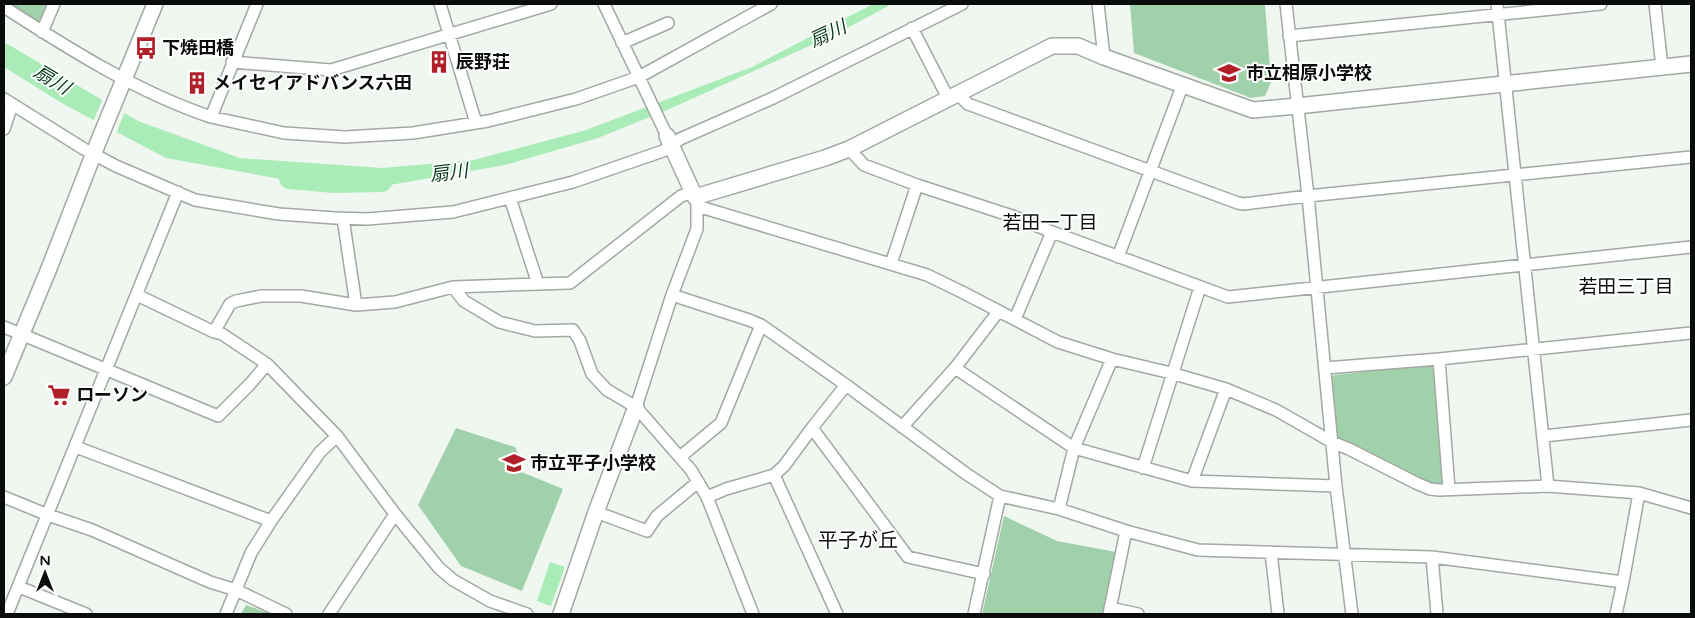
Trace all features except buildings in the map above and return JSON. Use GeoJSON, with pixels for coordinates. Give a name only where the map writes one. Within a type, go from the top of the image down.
{"type":"FeatureCollection","features":[{"type":"Feature","properties":{"kind":"street"},"geometry":{"type":"LineString","coordinates":[[42,32],[54,4]]}},
{"type":"Feature","properties":{"kind":"street"},"geometry":{"type":"LineString","coordinates":[[4,377],[155,4]]}},
{"type":"Feature","properties":{"kind":"street"},"geometry":{"type":"LineString","coordinates":[[210,117],[257,4]]}},
{"type":"Feature","properties":{"kind":"street"},"geometry":{"type":"LineString","coordinates":[[440,4],[476,122]]}},
{"type":"Feature","properties":{"kind":"street"},"geometry":{"type":"LineString","coordinates":[[232,62],[331,70],[551,4]]}},
{"type":"Feature","properties":{"kind":"street"},"geometry":{"type":"LineString","coordinates":[[561,614],[596,512],[636,407],[672,295],[697,229],[695,198],[604,4]]}},
{"type":"Feature","properties":{"kind":"street"},"geometry":{"type":"LineString","coordinates":[[4,7],[122,86],[150,92],[210,117],[284,133],[345,137],[413,133],[476,122],[576,99],[639,77],[771,4]]}},
{"type":"Feature","properties":{"kind":"street"},"geometry":{"type":"LineString","coordinates":[[4,129],[8,102],[96,147],[116,166],[195,200],[279,214],[343,218],[367,219],[453,212],[616,168],[663,151],[669,141],[680,139],[773,98],[962,4]]}},
{"type":"Feature","properties":{"kind":"street"},"geometry":{"type":"LineString","coordinates":[[1098,4],[1104,56]]}},
{"type":"Feature","properties":{"kind":"street"},"geometry":{"type":"LineString","coordinates":[[1286,4],[1308,196],[1329,423],[1352,614]]}},
{"type":"Feature","properties":{"kind":"street"},"geometry":{"type":"LineString","coordinates":[[1289,36],[1498,9],[1601,4]]}},
{"type":"Feature","properties":{"kind":"street"},"geometry":{"type":"LineString","coordinates":[[1655,4],[1662,67]]}},
{"type":"Feature","properties":{"kind":"street"},"geometry":{"type":"LineString","coordinates":[[1498,9],[1548,486]]}},
{"type":"Feature","properties":{"kind":"street"},"geometry":{"type":"LineString","coordinates":[[622,43],[668,22]]}},
{"type":"Feature","properties":{"kind":"street"},"geometry":{"type":"LineString","coordinates":[[912,28],[954,97],[968,104],[1238,203],[1244,204],[1691,158]]}},
{"type":"Feature","properties":{"kind":"street"},"geometry":{"type":"LineString","coordinates":[[695,198],[825,158],[849,148],[954,97],[1052,46],[1078,46],[1253,110],[1691,64]]}},
{"type":"Feature","properties":{"kind":"street"},"geometry":{"type":"LineString","coordinates":[[1118,257],[1183,84]]}},
{"type":"Feature","properties":{"kind":"street"},"geometry":{"type":"LineString","coordinates":[[849,148],[864,165],[1015,217],[1228,297],[1691,247]]}},
{"type":"Feature","properties":{"kind":"street"},"geometry":{"type":"LineString","coordinates":[[891,264],[917,184]]}},
{"type":"Feature","properties":{"kind":"street"},"geometry":{"type":"LineString","coordinates":[[8,614],[178,192]]}},
{"type":"Feature","properties":{"kind":"street"},"geometry":{"type":"LineString","coordinates":[[214,332],[230,304],[261,296],[301,296],[356,305],[395,302],[453,287],[570,282],[681,196],[695,198],[926,275],[1058,342],[1112,359],[1226,389],[1276,410],[1332,442],[1416,484],[1430,489],[1548,486],[1639,493],[1691,508]]}},
{"type":"Feature","properties":{"kind":"street"},"geometry":{"type":"LineString","coordinates":[[510,198],[538,284]]}},
{"type":"Feature","properties":{"kind":"street"},"geometry":{"type":"LineString","coordinates":[[343,218],[356,305]]}},
{"type":"Feature","properties":{"kind":"street"},"geometry":{"type":"LineString","coordinates":[[1015,319],[1052,232]]}},
{"type":"Feature","properties":{"kind":"street"},"geometry":{"type":"LineString","coordinates":[[453,287],[464,301],[499,322],[535,331],[573,330],[580,341],[592,374],[607,390],[636,407],[680,457],[698,482],[707,497],[753,614]]}},
{"type":"Feature","properties":{"kind":"street"},"geometry":{"type":"LineString","coordinates":[[1142,468],[1200,287]]}},
{"type":"Feature","properties":{"kind":"street"},"geometry":{"type":"LineString","coordinates":[[137,295],[214,332],[222,334],[267,364],[337,436],[394,514],[439,568],[454,580],[490,600],[521,614]]}},
{"type":"Feature","properties":{"kind":"street"},"geometry":{"type":"LineString","coordinates":[[672,295],[761,325],[846,385],[964,473],[1000,496],[1059,509],[1126,531],[1198,550],[1432,557],[1623,582]]}},
{"type":"Feature","properties":{"kind":"street"},"geometry":{"type":"LineString","coordinates":[[902,427],[955,368],[998,312]]}},
{"type":"Feature","properties":{"kind":"street"},"geometry":{"type":"LineString","coordinates":[[680,457],[721,423],[761,325]]}},
{"type":"Feature","properties":{"kind":"street"},"geometry":{"type":"LineString","coordinates":[[4,326],[218,416],[267,364]]}},
{"type":"Feature","properties":{"kind":"street"},"geometry":{"type":"LineString","coordinates":[[1325,368],[1438,359],[1691,333]]}},
{"type":"Feature","properties":{"kind":"street"},"geometry":{"type":"LineString","coordinates":[[1059,509],[1074,448],[1112,359]]}},
{"type":"Feature","properties":{"kind":"street"},"geometry":{"type":"LineString","coordinates":[[1438,359],[1450,489]]}},
{"type":"Feature","properties":{"kind":"street"},"geometry":{"type":"LineString","coordinates":[[955,368],[1074,448],[1192,481],[1336,486]]}},
{"type":"Feature","properties":{"kind":"street"},"geometry":{"type":"LineString","coordinates":[[707,497],[726,489],[774,476],[784,466],[846,385]]}},
{"type":"Feature","properties":{"kind":"street"},"geometry":{"type":"LineString","coordinates":[[1192,481],[1226,389]]}},
{"type":"Feature","properties":{"kind":"street"},"geometry":{"type":"LineString","coordinates":[[1544,436],[1691,420]]}},
{"type":"Feature","properties":{"kind":"street"},"geometry":{"type":"LineString","coordinates":[[812,428],[908,557],[984,574]]}},
{"type":"Feature","properties":{"kind":"street"},"geometry":{"type":"LineString","coordinates":[[226,614],[251,553],[271,521],[320,452],[337,436]]}},
{"type":"Feature","properties":{"kind":"street"},"geometry":{"type":"LineString","coordinates":[[76,446],[271,521]]}},
{"type":"Feature","properties":{"kind":"street"},"geometry":{"type":"LineString","coordinates":[[774,476],[837,614]]}},
{"type":"Feature","properties":{"kind":"street"},"geometry":{"type":"LineString","coordinates":[[596,512],[647,531],[657,516],[698,482]]}},
{"type":"Feature","properties":{"kind":"street"},"geometry":{"type":"LineString","coordinates":[[1616,614],[1639,493]]}},
{"type":"Feature","properties":{"kind":"street"},"geometry":{"type":"LineString","coordinates":[[974,614],[1000,496]]}},
{"type":"Feature","properties":{"kind":"street"},"geometry":{"type":"LineString","coordinates":[[4,497],[92,530],[210,582],[236,590],[286,614]]}},
{"type":"Feature","properties":{"kind":"street"},"geometry":{"type":"LineString","coordinates":[[329,614],[394,514]]}},
{"type":"Feature","properties":{"kind":"street"},"geometry":{"type":"LineString","coordinates":[[1126,531],[1110,611],[1138,614]]}},
{"type":"Feature","properties":{"kind":"street"},"geometry":{"type":"LineString","coordinates":[[1271,552],[1278,614]]}},
{"type":"Feature","properties":{"kind":"street"},"geometry":{"type":"LineString","coordinates":[[1432,557],[1437,614]]}},
{"type":"Feature","properties":{"kind":"street"},"geometry":{"type":"LineString","coordinates":[[19,587],[86,614]]}},
{"type":"Feature","properties":{"kind":"shaded area"},"geometry":{"type":"Polygon","coordinates":[[[9,4],[48,4],[41,20],[37,21],[9,4]]]}},
{"type":"Feature","properties":{"kind":"shaded area","name":"市立相原小学校"},"geometry":{"type":"Polygon","coordinates":[[[1130,4],[1265,4],[1271,82],[1265,96],[1251,98],[1134,53],[1130,4]]]}},
{"type":"Feature","properties":{"kind":"shaded area"},"geometry":{"type":"Polygon","coordinates":[[[1430,365],[1434,370],[1446,482],[1440,487],[1433,487],[1340,442],[1336,435],[1330,381],[1334,375],[1430,365]]]}},
{"type":"Feature","properties":{"kind":"shaded area"},"geometry":{"type":"Polygon","coordinates":[[[456,428],[515,447],[521,460],[519,471],[563,489],[522,591],[461,566],[418,505],[456,428]]]}},
{"type":"Feature","properties":{"kind":"shaded area"},"geometry":{"type":"Polygon","coordinates":[[[1004,516],[1057,541],[1116,552],[1103,614],[982,614],[1004,516]]]}},
{"type":"Feature","properties":{"kind":"shaded area"},"geometry":{"type":"Polygon","coordinates":[[[246,605],[271,614],[241,614],[246,605]]]}},
{"type":"Feature","properties":{"kind":"water","name":"扇川"},"geometry":{"type":"Polygon","coordinates":[[[873,4],[892,4],[836,34],[667,110],[598,138],[505,165],[390,185],[280,179],[166,158],[65,105],[4,67],[4,42],[138,121],[240,158],[382,168],[474,160],[586,130],[752,67],[873,4]]]}},
{"type":"Feature","properties":{"kind":"water"},"geometry":{"type":"Polygon","coordinates":[[[550,562],[565,567],[551,606],[537,601],[550,562]]]}},
{"type":"Feature","properties":{"kind":"pier"},"geometry":{"type":"Polygon","coordinates":[[[103,98],[125,111],[116,134],[93,122],[103,98]]]}},
{"type":"Feature","properties":{"kind":"waterway","name":"扇川"},"geometry":{"type":"LineString","coordinates":[[289,179],[334,183],[382,182]]}},
{"type":"Feature","properties":{"kind":"place","name":"下焼田橋"},"geometry":{"type":"Point","coordinates":[146,48]}},
{"type":"Feature","properties":{"kind":"place","name":"辰野荘"},"geometry":{"type":"Point","coordinates":[439,62]}},
{"type":"Feature","properties":{"kind":"place","name":"市立相原小学校"},"geometry":{"type":"Point","coordinates":[1229,73]}},
{"type":"Feature","properties":{"kind":"place","name":"メイセイアドバンス六田"},"geometry":{"type":"Point","coordinates":[197,83]}},
{"type":"Feature","properties":{"kind":"place","name":"ローソン"},"geometry":{"type":"Point","coordinates":[59,395]}},
{"type":"Feature","properties":{"kind":"place","name":"市立平子小学校"},"geometry":{"type":"Point","coordinates":[514,463]}},
{"type":"Feature","properties":{"kind":"district","name":"若田一丁目"},"geometry":{"type":"Point","coordinates":[1050,223]}},
{"type":"Feature","properties":{"kind":"district","name":"若田三丁目"},"geometry":{"type":"Point","coordinates":[1626,287]}},
{"type":"Feature","properties":{"kind":"district","name":"平子が丘"},"geometry":{"type":"Point","coordinates":[858,541]}}]}
